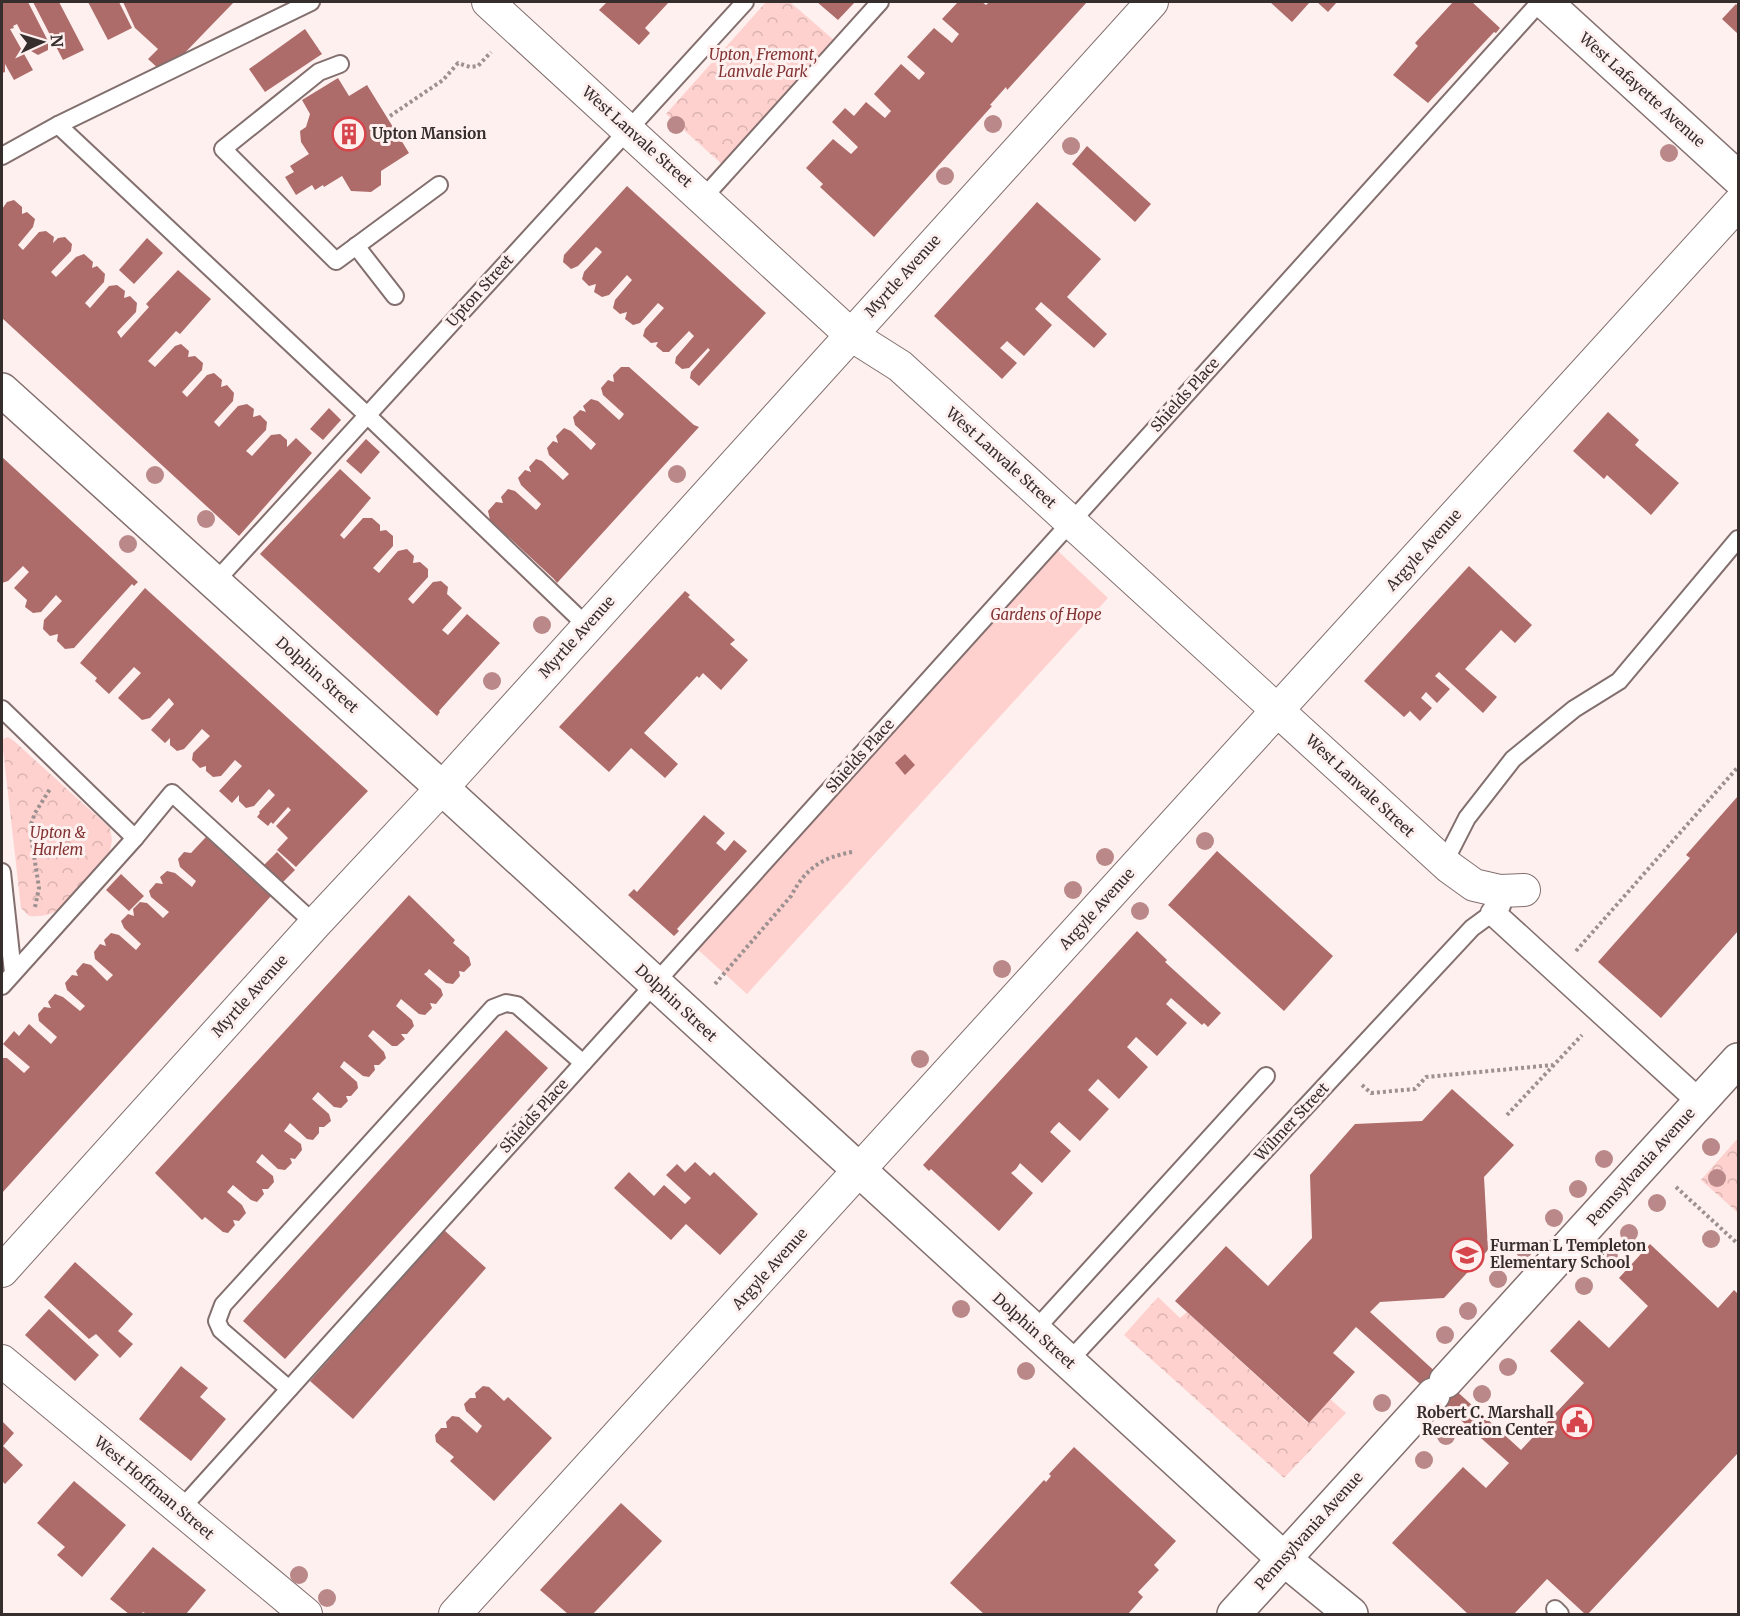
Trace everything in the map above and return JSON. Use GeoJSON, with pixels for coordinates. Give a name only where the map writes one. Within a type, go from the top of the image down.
{"type":"FeatureCollection","features":[{"type":"Feature","properties":{"kind":"main road","name":"West Lafayette Avenue"},"geometry":{"type":"LineString","coordinates":[[1545,2],[1738,178]]}},
{"type":"Feature","properties":{"kind":"main road","name":"Dolphin Street"},"geometry":{"type":"LineString","coordinates":[[2,390],[442,788],[1284,1559],[1351,1614]]}},
{"type":"Feature","properties":{"kind":"main road","name":"Pennsylvania Avenue"},"geometry":{"type":"LineString","coordinates":[[1234,1614],[1738,1060]]}},
{"type":"Feature","properties":{"kind":"street","name":"West Lanvale Street"},"geometry":{"type":"LineString","coordinates":[[488,2],[850,335],[900,366],[1444,862],[1474,885],[1500,891],[1524,890]]}},
{"type":"Feature","properties":{"kind":"street","name":"Myrtle Avenue"},"geometry":{"type":"LineString","coordinates":[[2,1271],[1152,2]]}},
{"type":"Feature","properties":{"kind":"street","name":"Argyle Avenue"},"geometry":{"type":"LineString","coordinates":[[455,1614],[1738,204]]}},
{"type":"Feature","properties":{"kind":"street"},"geometry":{"type":"LineString","coordinates":[[1493,913],[1700,1102]]}},
{"type":"Feature","properties":{"kind":"street","name":"West Hoffman Street"},"geometry":{"type":"LineString","coordinates":[[2,1361],[306,1614]]}},
{"type":"Feature","properties":{"kind":"lane"},"geometry":{"type":"LineString","coordinates":[[2,156],[58,125],[311,2]]}},
{"type":"Feature","properties":{"kind":"lane","name":"Upton Street"},"geometry":{"type":"LineString","coordinates":[[215,582],[745,2]]}},
{"type":"Feature","properties":{"kind":"lane"},"geometry":{"type":"LineString","coordinates":[[703,198],[880,2]]}},
{"type":"Feature","properties":{"kind":"lane","name":"Shields Place"},"geometry":{"type":"LineString","coordinates":[[180,1510],[1540,2]]}},
{"type":"Feature","properties":{"kind":"lane"},"geometry":{"type":"LineString","coordinates":[[340,64],[320,72],[223,149],[336,261],[439,184]]}},
{"type":"Feature","properties":{"kind":"lane"},"geometry":{"type":"LineString","coordinates":[[58,125],[367,415],[587,626]]}},
{"type":"Feature","properties":{"kind":"lane"},"geometry":{"type":"LineString","coordinates":[[356,246],[395,296]]}},
{"type":"Feature","properties":{"kind":"lane"},"geometry":{"type":"LineString","coordinates":[[1444,862],[1467,819],[1513,759],[1574,709],[1619,681],[1738,539]]}},
{"type":"Feature","properties":{"kind":"lane"},"geometry":{"type":"LineString","coordinates":[[2,709],[135,838]]}},
{"type":"Feature","properties":{"kind":"lane"},"geometry":{"type":"LineString","coordinates":[[7,980],[135,838],[172,793],[315,924]]}},
{"type":"Feature","properties":{"kind":"lane"},"geometry":{"type":"LineString","coordinates":[[2,873],[7,980]]}},
{"type":"Feature","properties":{"kind":"lane","name":"Wilmer Street"},"geometry":{"type":"LineString","coordinates":[[1068,1362],[1472,928],[1524,890]]}},
{"type":"Feature","properties":{"kind":"lane"},"geometry":{"type":"LineString","coordinates":[[289,1389],[221,1330],[217,1321],[223,1305],[231,1296],[493,1008],[506,1003],[517,1005],[583,1063]]}},
{"type":"Feature","properties":{"kind":"lane"},"geometry":{"type":"LineString","coordinates":[[1034,1331],[1266,1076]]}},
{"type":"Feature","properties":{"kind":"path"},"geometry":{"type":"LineString","coordinates":[[390,116],[443,80],[458,63],[470,67],[478,66],[491,52]]}},
{"type":"Feature","properties":{"kind":"path"},"geometry":{"type":"LineString","coordinates":[[1558,972],[1738,767]]}},
{"type":"Feature","properties":{"kind":"path"},"geometry":{"type":"LineString","coordinates":[[35,911],[39,888],[31,836],[32,824],[42,801],[65,771]]}},
{"type":"Feature","properties":{"kind":"path"},"geometry":{"type":"LineString","coordinates":[[715,984],[791,896],[800,879],[813,866],[830,857],[852,852]]}},
{"type":"Feature","properties":{"kind":"path"},"geometry":{"type":"LineString","coordinates":[[1507,1115],[1603,1013]]}},
{"type":"Feature","properties":{"kind":"path"},"geometry":{"type":"LineString","coordinates":[[1358,1081],[1371,1093],[1416,1089],[1426,1077],[1553,1065]]}},
{"type":"Feature","properties":{"kind":"path"},"geometry":{"type":"LineString","coordinates":[[1676,1187],[1738,1244]]}},
{"type":"Feature","properties":{"kind":"green space","name":"Upton, Fremont, Lanvale Park"},"geometry":{"type":"Polygon","coordinates":[[[766,2],[790,2],[835,41],[724,166],[666,114],[766,2]]]}},
{"type":"Feature","properties":{"kind":"green space","name":"Gardens of Hope"},"geometry":{"type":"Polygon","coordinates":[[[1058,551],[1108,598],[747,994],[696,948],[1058,551]]]}},
{"type":"Feature","properties":{"kind":"green space","name":"Upton & Harlem"},"geometry":{"type":"Polygon","coordinates":[[[8,737],[110,828],[112,840],[110,851],[62,907],[43,916],[29,916],[21,908],[3,749],[3,739],[8,737]]]}},
{"type":"Feature","properties":{"kind":"green space"},"geometry":{"type":"Polygon","coordinates":[[[1738,1138],[1738,1213],[1701,1180],[1738,1138]]]}},
{"type":"Feature","properties":{"kind":"green space"},"geometry":{"type":"Polygon","coordinates":[[[1158,1297],[1180,1318],[1187,1312],[1308,1423],[1330,1399],[1346,1413],[1284,1478],[1124,1335],[1158,1297]]]}},
{"type":"Feature","properties":{"kind":"building"},"geometry":{"type":"Polygon","coordinates":[[[2,2],[28,2],[48,41],[48,50],[38,55],[31,51],[17,24],[10,29],[33,70],[14,80],[5,64],[5,72],[2,73],[2,2]]]}},
{"type":"Feature","properties":{"kind":"building"},"geometry":{"type":"Polygon","coordinates":[[[33,2],[59,2],[84,50],[63,60],[33,2]]]}},
{"type":"Feature","properties":{"kind":"building"},"geometry":{"type":"Polygon","coordinates":[[[88,2],[119,2],[132,28],[108,40],[88,2]]]}},
{"type":"Feature","properties":{"kind":"building"},"geometry":{"type":"Polygon","coordinates":[[[123,2],[234,2],[174,64],[169,60],[160,70],[148,59],[158,49],[135,28],[123,2]]]}},
{"type":"Feature","properties":{"kind":"building"},"geometry":{"type":"Polygon","coordinates":[[[607,2],[669,2],[645,28],[650,33],[639,45],[599,10],[607,2]]]}},
{"type":"Feature","properties":{"kind":"building"},"geometry":{"type":"Polygon","coordinates":[[[817,2],[855,2],[838,20],[817,2]]]}},
{"type":"Feature","properties":{"kind":"building"},"geometry":{"type":"Polygon","coordinates":[[[958,2],[982,2],[986,5],[989,2],[1087,2],[1007,90],[1006,87],[990,105],[992,106],[874,237],[820,187],[823,184],[806,168],[833,139],[851,154],[858,147],[832,122],[845,108],[854,116],[866,102],[885,118],[891,111],[874,94],[901,64],[919,80],[925,73],[907,57],[934,28],[952,43],[959,34],[942,19],[958,2]]]}},
{"type":"Feature","properties":{"kind":"building"},"geometry":{"type":"Polygon","coordinates":[[[1270,2],[1310,2],[1292,22],[1270,2]]]}},
{"type":"Feature","properties":{"kind":"building"},"geometry":{"type":"Polygon","coordinates":[[[1317,2],[1337,2],[1328,12],[1317,2]]]}},
{"type":"Feature","properties":{"kind":"building"},"geometry":{"type":"Polygon","coordinates":[[[1453,2],[1472,2],[1500,28],[1428,103],[1393,75],[1418,46],[1415,43],[1453,2]]]}},
{"type":"Feature","properties":{"kind":"building"},"geometry":{"type":"Polygon","coordinates":[[[1736,4],[1738,6],[1738,34],[1722,19],[1736,4]]]}},
{"type":"Feature","properties":{"kind":"building"},"geometry":{"type":"Polygon","coordinates":[[[305,29],[322,54],[265,92],[249,69],[305,29]]]}},
{"type":"Feature","properties":{"kind":"building","name":"Upton Mansion"},"geometry":{"type":"Polygon","coordinates":[[[338,78],[349,96],[367,85],[409,153],[381,171],[381,185],[371,192],[351,191],[342,176],[324,187],[323,185],[315,190],[312,185],[296,195],[285,177],[294,172],[290,166],[309,154],[301,142],[300,131],[306,127],[310,114],[302,100],[338,78]]]}},
{"type":"Feature","properties":{"kind":"building"},"geometry":{"type":"Polygon","coordinates":[[[1087,146],[1151,204],[1135,222],[1072,164],[1087,146]]]}},
{"type":"Feature","properties":{"kind":"building"},"geometry":{"type":"Polygon","coordinates":[[[627,186],[766,313],[699,386],[690,378],[691,372],[710,350],[708,348],[689,368],[682,369],[675,363],[676,357],[694,336],[689,331],[669,352],[663,352],[656,346],[658,342],[651,343],[643,336],[645,329],[664,308],[658,303],[640,323],[633,325],[625,319],[627,312],[620,314],[613,308],[615,300],[632,280],[627,275],[609,295],[602,297],[594,292],[596,284],[589,286],[582,279],[584,272],[602,252],[599,249],[596,247],[578,266],[571,269],[563,262],[564,255],[627,186]]]}},
{"type":"Feature","properties":{"kind":"building"},"geometry":{"type":"Polygon","coordinates":[[[14,200],[22,207],[22,214],[27,212],[35,219],[33,227],[18,245],[23,250],[39,232],[46,231],[54,237],[53,243],[58,238],[65,237],[72,244],[71,251],[51,272],[56,277],[76,257],[84,254],[93,262],[92,268],[97,266],[105,274],[104,282],[85,303],[90,308],[109,286],[117,285],[125,291],[124,298],[130,296],[137,303],[136,312],[117,332],[121,338],[149,307],[146,304],[178,270],[211,299],[180,334],[176,331],[148,361],[155,367],[175,346],[181,344],[189,351],[188,357],[195,356],[203,363],[202,370],[182,392],[187,397],[207,375],[214,373],[222,380],[221,387],[227,385],[234,393],[233,401],[214,422],[219,427],[238,406],[247,404],[254,409],[253,417],[260,415],[267,422],[266,430],[246,451],[252,456],[271,435],[280,434],[287,440],[287,447],[296,438],[312,453],[239,536],[2,318],[2,209],[7,202],[14,200]]]}},
{"type":"Feature","properties":{"kind":"building"},"geometry":{"type":"Polygon","coordinates":[[[1037,202],[1101,259],[1067,297],[1107,334],[1094,348],[1041,302],[1035,309],[1052,325],[1024,356],[1007,341],[1000,348],[1017,363],[1002,379],[934,316],[1037,202]]]}},
{"type":"Feature","properties":{"kind":"building"},"geometry":{"type":"Polygon","coordinates":[[[147,238],[163,253],[134,284],[119,270],[147,238]]]}},
{"type":"Feature","properties":{"kind":"building"},"geometry":{"type":"Polygon","coordinates":[[[621,367],[629,367],[699,427],[557,583],[490,520],[488,511],[496,502],[503,503],[501,497],[508,489],[515,491],[536,510],[539,507],[541,504],[521,485],[518,478],[525,470],[531,472],[529,467],[536,459],[542,461],[563,480],[569,474],[549,455],[547,448],[553,441],[558,443],[556,436],[564,428],[571,431],[591,450],[596,444],[575,425],[573,417],[580,410],[586,412],[583,406],[591,399],[598,401],[619,420],[622,417],[624,414],[603,395],[601,388],[608,380],[614,382],[613,375],[621,367]]]}},
{"type":"Feature","properties":{"kind":"building"},"geometry":{"type":"Polygon","coordinates":[[[329,408],[341,420],[323,440],[310,429],[329,408]]]}},
{"type":"Feature","properties":{"kind":"building"},"geometry":{"type":"Polygon","coordinates":[[[1608,412],[1639,440],[1635,445],[1679,483],[1651,515],[1607,475],[1604,479],[1573,451],[1608,412]]]}},
{"type":"Feature","properties":{"kind":"building"},"geometry":{"type":"Polygon","coordinates":[[[366,439],[380,452],[361,474],[346,461],[366,439]]]}},
{"type":"Feature","properties":{"kind":"building"},"geometry":{"type":"Polygon","coordinates":[[[2,457],[138,582],[134,586],[132,584],[74,648],[65,649],[57,641],[58,634],[50,636],[43,629],[44,620],[62,601],[56,595],[41,612],[33,613],[25,607],[27,600],[14,588],[29,572],[23,566],[8,581],[2,583],[2,457]]]}},
{"type":"Feature","properties":{"kind":"building"},"geometry":{"type":"Polygon","coordinates":[[[340,469],[371,498],[340,535],[344,539],[363,518],[372,518],[380,525],[380,531],[386,530],[393,536],[393,546],[373,568],[379,573],[398,551],[407,549],[414,556],[413,563],[420,562],[428,569],[428,577],[408,599],[413,604],[433,582],[441,581],[448,587],[447,594],[462,608],[442,630],[448,635],[467,614],[500,643],[437,716],[260,554],[340,469]]]}},
{"type":"Feature","properties":{"kind":"building"},"geometry":{"type":"Polygon","coordinates":[[[1469,566],[1532,625],[1515,643],[1501,630],[1465,669],[1497,697],[1483,713],[1439,672],[1435,676],[1450,689],[1437,703],[1426,692],[1421,698],[1432,708],[1420,721],[1410,711],[1404,717],[1364,681],[1469,566]]]}},
{"type":"Feature","properties":{"kind":"building"},"geometry":{"type":"Polygon","coordinates":[[[145,588],[368,791],[296,867],[277,850],[288,838],[276,826],[291,810],[288,807],[273,824],[271,822],[268,826],[257,817],[275,795],[269,789],[254,806],[246,808],[239,801],[239,795],[232,803],[219,791],[242,766],[235,760],[221,776],[213,777],[206,771],[206,766],[200,768],[192,760],[193,753],[210,736],[202,729],[184,749],[177,751],[170,745],[170,738],[165,743],[151,730],[174,704],[169,698],[150,718],[142,720],[118,698],[141,673],[134,667],[109,694],[95,681],[97,678],[80,663],[145,588]]]}},
{"type":"Feature","properties":{"kind":"building"},"geometry":{"type":"Polygon","coordinates":[[[685,591],[690,595],[688,597],[735,640],[730,644],[748,660],[721,690],[703,673],[699,678],[697,676],[644,733],[678,764],[665,778],[631,748],[609,772],[559,727],[685,591]]]}},
{"type":"Feature","properties":{"kind":"building"},"geometry":{"type":"Polygon","coordinates":[[[905,754],[915,765],[905,775],[895,763],[905,754]]]}},
{"type":"Feature","properties":{"kind":"building"},"geometry":{"type":"Polygon","coordinates":[[[1738,796],[1738,931],[1661,1018],[1598,962],[1690,858],[1686,855],[1738,796]]]}},
{"type":"Feature","properties":{"kind":"building"},"geometry":{"type":"Polygon","coordinates":[[[704,815],[725,833],[716,843],[725,851],[734,840],[747,851],[677,929],[679,931],[674,936],[628,895],[634,889],[637,892],[704,815]]]}},
{"type":"Feature","properties":{"kind":"building"},"geometry":{"type":"Polygon","coordinates":[[[206,837],[268,894],[269,892],[272,895],[2,1193],[2,1058],[7,1058],[24,1073],[30,1067],[3,1044],[14,1031],[19,1036],[29,1024],[51,1044],[57,1037],[39,1021],[38,1014],[44,1007],[51,1008],[48,1002],[55,994],[63,997],[80,1011],[85,1006],[67,990],[65,983],[72,975],[78,976],[76,971],[83,963],[91,965],[107,981],[113,975],[95,959],[94,952],[100,944],[106,946],[104,940],[111,933],[119,935],[136,950],[141,944],[124,928],[121,921],[128,914],[134,916],[133,909],[140,902],[147,903],[163,918],[169,912],[151,897],[149,891],[156,883],[163,884],[160,877],[167,871],[175,873],[192,887],[196,881],[180,867],[178,859],[184,852],[191,853],[206,837]]]}},
{"type":"Feature","properties":{"kind":"building"},"geometry":{"type":"Polygon","coordinates":[[[1217,851],[1333,956],[1284,1011],[1168,905],[1217,851]]]}},
{"type":"Feature","properties":{"kind":"building"},"geometry":{"type":"Polygon","coordinates":[[[277,852],[295,870],[280,885],[262,867],[277,852]]]}},
{"type":"Feature","properties":{"kind":"building"},"geometry":{"type":"Polygon","coordinates":[[[121,874],[144,896],[129,911],[106,890],[121,874]]]}},
{"type":"Feature","properties":{"kind":"building"},"geometry":{"type":"Polygon","coordinates":[[[409,895],[455,940],[453,943],[469,957],[471,965],[464,972],[459,971],[460,976],[453,984],[446,983],[429,969],[424,974],[441,989],[443,995],[436,1004],[430,1003],[432,1008],[425,1015],[419,1014],[401,999],[396,1006],[412,1020],[414,1026],[407,1034],[401,1034],[405,1039],[397,1046],[392,1046],[373,1030],[368,1036],[384,1052],[386,1058],[379,1065],[374,1065],[375,1070],[369,1077],[363,1076],[344,1061],[340,1067],[357,1082],[358,1088],[351,1096],[346,1096],[348,1101],[341,1108],[334,1107],[318,1092],[312,1099],[329,1114],[331,1121],[324,1127],[319,1127],[319,1133],[313,1140],[307,1139],[290,1123],[284,1131],[301,1144],[302,1150],[295,1159],[290,1158],[292,1163],[285,1170],[278,1169],[262,1154],[256,1162],[273,1176],[274,1182],[268,1189],[262,1189],[264,1194],[257,1202],[251,1200],[233,1185],[227,1192],[242,1205],[246,1213],[239,1221],[233,1220],[235,1225],[228,1233],[223,1232],[205,1217],[202,1220],[155,1173],[409,895]]]}},
{"type":"Feature","properties":{"kind":"building"},"geometry":{"type":"Polygon","coordinates":[[[1137,931],[1167,960],[1165,962],[1221,1013],[1208,1027],[1204,1023],[1202,1025],[1171,998],[1166,1004],[1187,1023],[1157,1056],[1136,1037],[1127,1047],[1148,1067],[1119,1099],[1098,1079],[1088,1090],[1109,1109],[1080,1141],[1059,1122],[1054,1127],[1050,1132],[1071,1151],[1042,1183],[1020,1163],[1011,1173],[1033,1193],[999,1231],[931,1169],[929,1171],[923,1165],[1137,931]]]}},
{"type":"Feature","properties":{"kind":"building"},"geometry":{"type":"Polygon","coordinates":[[[506,1030],[548,1068],[285,1359],[243,1321],[506,1030]]]}},
{"type":"Feature","properties":{"kind":"building"},"geometry":{"type":"Polygon","coordinates":[[[1452,1089],[1514,1145],[1484,1177],[1488,1250],[1444,1298],[1380,1302],[1370,1312],[1521,1450],[1584,1383],[1550,1351],[1579,1320],[1609,1348],[1648,1306],[1619,1278],[1650,1244],[1718,1308],[1734,1290],[1738,1294],[1738,1453],[1588,1614],[1585,1614],[1547,1579],[1514,1614],[1468,1614],[1392,1543],[1463,1467],[1486,1488],[1509,1463],[1356,1327],[1333,1353],[1355,1372],[1309,1423],[1175,1301],[1226,1246],[1268,1286],[1312,1238],[1310,1175],[1355,1124],[1422,1121],[1452,1089]]]}},
{"type":"Feature","properties":{"kind":"building"},"geometry":{"type":"Polygon","coordinates":[[[695,1162],[710,1176],[714,1172],[758,1214],[720,1255],[686,1224],[671,1240],[614,1188],[629,1172],[654,1196],[664,1185],[685,1204],[691,1198],[666,1175],[677,1164],[685,1172],[695,1162]]]}},
{"type":"Feature","properties":{"kind":"building"},"geometry":{"type":"Polygon","coordinates":[[[444,1230],[486,1268],[353,1419],[310,1381],[444,1230]]]}},
{"type":"Feature","properties":{"kind":"building"},"geometry":{"type":"Polygon","coordinates":[[[75,1262],[133,1314],[118,1331],[133,1344],[120,1358],[96,1334],[89,1339],[44,1297],[75,1262]]]}},
{"type":"Feature","properties":{"kind":"building"},"geometry":{"type":"Polygon","coordinates":[[[49,1309],[99,1355],[75,1381],[25,1335],[49,1309]]]}},
{"type":"Feature","properties":{"kind":"building"},"geometry":{"type":"Polygon","coordinates":[[[181,1366],[208,1388],[200,1397],[226,1419],[191,1461],[139,1419],[181,1366]]]}},
{"type":"Feature","properties":{"kind":"building"},"geometry":{"type":"Polygon","coordinates":[[[483,1386],[489,1387],[504,1401],[508,1397],[552,1438],[494,1501],[450,1461],[454,1457],[436,1442],[435,1435],[441,1428],[447,1428],[446,1422],[452,1416],[459,1417],[477,1433],[482,1426],[466,1411],[464,1404],[470,1398],[476,1398],[475,1393],[483,1386]]]}},
{"type":"Feature","properties":{"kind":"building"},"geometry":{"type":"Polygon","coordinates":[[[2,1421],[14,1433],[3,1446],[23,1465],[5,1484],[2,1481],[2,1421]]]}},
{"type":"Feature","properties":{"kind":"building"},"geometry":{"type":"Polygon","coordinates":[[[1074,1447],[1176,1541],[1154,1565],[1159,1570],[1138,1592],[1143,1597],[1128,1614],[984,1614],[950,1583],[1044,1480],[1046,1482],[1051,1476],[1049,1474],[1074,1447]]]}},
{"type":"Feature","properties":{"kind":"building"},"geometry":{"type":"Polygon","coordinates":[[[74,1481],[126,1525],[82,1577],[57,1555],[65,1547],[37,1523],[74,1481]]]}},
{"type":"Feature","properties":{"kind":"building"},"geometry":{"type":"Polygon","coordinates":[[[621,1503],[662,1541],[593,1614],[568,1614],[540,1590],[621,1503]]]}},
{"type":"Feature","properties":{"kind":"building"},"geometry":{"type":"Polygon","coordinates":[[[153,1547],[206,1590],[186,1614],[147,1614],[143,1612],[129,1614],[110,1599],[153,1547]]]}},
{"type":"Feature","properties":{"kind":"place","name":"Upton Mansion"},"geometry":{"type":"Point","coordinates":[349,134]}},
{"type":"Feature","properties":{"kind":"place","name":"Furman L Templeton Elementary School"},"geometry":{"type":"Point","coordinates":[1467,1255]}},
{"type":"Feature","properties":{"kind":"place","name":"Robert C. Marshall Recreation Center"},"geometry":{"type":"Point","coordinates":[1577,1422]}}]}
